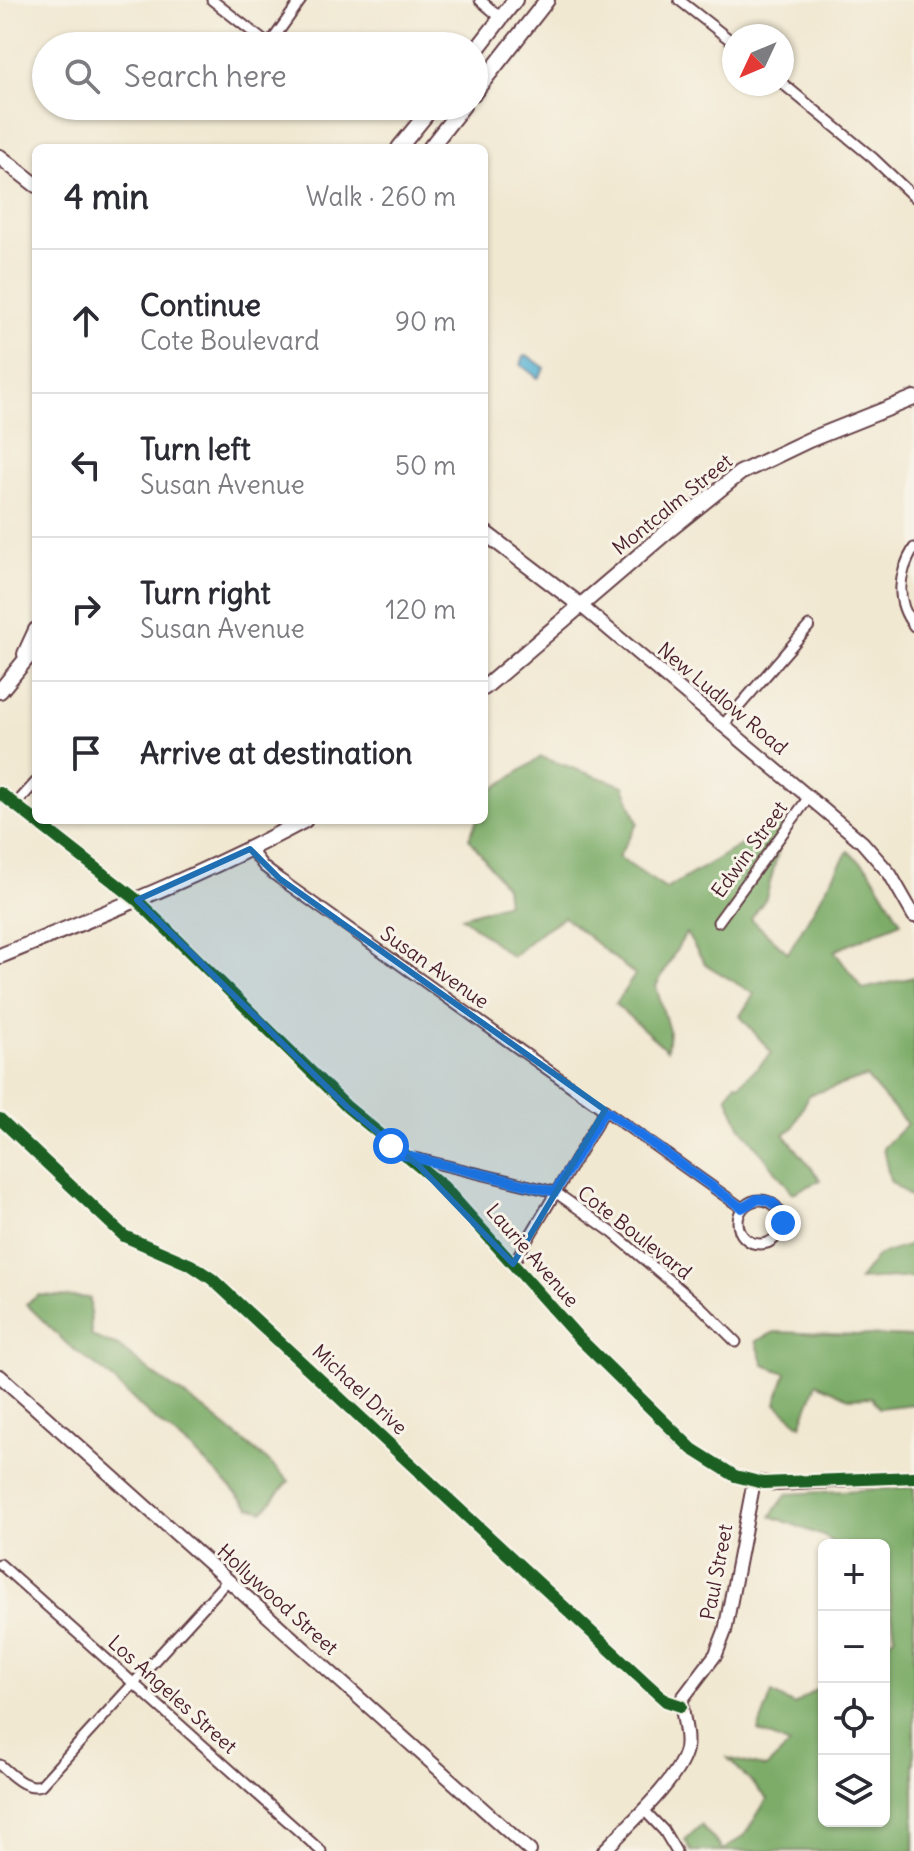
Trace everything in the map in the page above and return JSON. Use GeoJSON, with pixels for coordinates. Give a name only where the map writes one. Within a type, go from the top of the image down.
{"type":"FeatureCollection","features":[{"type":"Feature","properties":{"kind":"main road"},"geometry":{"type":"LineString","coordinates":[[488,35],[515,0]]}},
{"type":"Feature","properties":{"kind":"main road"},"geometry":{"type":"LineString","coordinates":[[488,75],[547,0]]}},
{"type":"Feature","properties":{"kind":"main road"},"geometry":{"type":"LineString","coordinates":[[402,144],[422,120]]}},
{"type":"Feature","properties":{"kind":"main road"},"geometry":{"type":"LineString","coordinates":[[433,144],[452,120]]}},
{"type":"Feature","properties":{"kind":"main road"},"geometry":{"type":"LineString","coordinates":[[0,157],[32,182]]}},
{"type":"Feature","properties":{"kind":"main road","name":"Montcalm Street"},"geometry":{"type":"LineString","coordinates":[[488,685],[740,473],[809,440],[914,398]]}},
{"type":"Feature","properties":{"kind":"main road","name":"New Ludlow Road"},"geometry":{"type":"LineString","coordinates":[[488,535],[580,605]]}},
{"type":"Feature","properties":{"kind":"main road"},"geometry":{"type":"LineString","coordinates":[[16,672],[32,638]]}},
{"type":"Feature","properties":{"kind":"main road"},"geometry":{"type":"LineString","coordinates":[[0,691],[32,652]]}},
{"type":"Feature","properties":{"kind":"main road"},"geometry":{"type":"LineString","coordinates":[[0,956],[137,900],[297,824]]}},
{"type":"Feature","properties":{"kind":"street"},"geometry":{"type":"LineString","coordinates":[[212,0],[253,32]]}},
{"type":"Feature","properties":{"kind":"street"},"geometry":{"type":"LineString","coordinates":[[278,32],[301,0]]}},
{"type":"Feature","properties":{"kind":"street"},"geometry":{"type":"LineString","coordinates":[[480,0],[501,18]]}},
{"type":"Feature","properties":{"kind":"street"},"geometry":{"type":"LineString","coordinates":[[679,0],[722,34]]}},
{"type":"Feature","properties":{"kind":"street"},"geometry":{"type":"LineString","coordinates":[[794,93],[873,158],[914,197]]}},
{"type":"Feature","properties":{"kind":"street"},"geometry":{"type":"LineString","coordinates":[[914,548],[900,581],[903,607],[914,626]]}},
{"type":"Feature","properties":{"kind":"street","name":"New Ludlow Road"},"geometry":{"type":"LineString","coordinates":[[580,605],[878,858],[896,882],[914,916]]}},
{"type":"Feature","properties":{"kind":"street"},"geometry":{"type":"LineString","coordinates":[[723,725],[809,626]]}},
{"type":"Feature","properties":{"kind":"street"},"geometry":{"type":"LineString","coordinates":[[15,805],[32,786]]}},
{"type":"Feature","properties":{"kind":"street","name":"Laurie Avenue"},"geometry":{"type":"LineString","coordinates":[[0,793],[32,818]]}},
{"type":"Feature","properties":{"kind":"street","name":"Edwin Street"},"geometry":{"type":"LineString","coordinates":[[718,922],[809,797]]}},
{"type":"Feature","properties":{"kind":"street","name":"Laurie Avenue"},"geometry":{"type":"LineString","coordinates":[[39,824],[137,900],[347,1107],[465,1208],[578,1337],[678,1438],[722,1470],[754,1481],[778,1484],[914,1477]]}},
{"type":"Feature","properties":{"kind":"street","name":"Susan Avenue"},"geometry":{"type":"LineString","coordinates":[[250,849],[272,873],[742,1208]]}},
{"type":"Feature","properties":{"kind":"street"},"geometry":{"type":"LineString","coordinates":[[513,1264],[605,1110]]}},
{"type":"Feature","properties":{"kind":"street","name":"Michael Drive"},"geometry":{"type":"LineString","coordinates":[[0,1119],[124,1236],[191,1265],[212,1279],[646,1683],[666,1701],[681,1706]]}},
{"type":"Feature","properties":{"kind":"street","name":"Cote Boulevard"},"geometry":{"type":"LineString","coordinates":[[403,1155],[555,1192],[613,1233],[702,1308],[736,1342]]}},
{"type":"Feature","properties":{"kind":"street"},"geometry":{"type":"LineString","coordinates":[[757,1199],[774,1204],[782,1219],[778,1235],[772,1241],[760,1244],[745,1238],[738,1224],[742,1208],[757,1199]]}},
{"type":"Feature","properties":{"kind":"street","name":"Hollywood Street"},"geometry":{"type":"LineString","coordinates":[[0,1376],[530,1851]]}},
{"type":"Feature","properties":{"kind":"street","name":"Paul Street"},"geometry":{"type":"LineString","coordinates":[[681,1706],[684,1694],[716,1654],[725,1631],[754,1481]]}},
{"type":"Feature","properties":{"kind":"street","name":"Los Angeles Street"},"geometry":{"type":"LineString","coordinates":[[0,1564],[321,1851]]}},
{"type":"Feature","properties":{"kind":"street"},"geometry":{"type":"LineString","coordinates":[[0,1765],[25,1784],[33,1787],[41,1785],[227,1581]]}},
{"type":"Feature","properties":{"kind":"street"},"geometry":{"type":"LineString","coordinates":[[604,1851],[673,1775],[684,1756],[687,1740],[681,1706]]}},
{"type":"Feature","properties":{"kind":"street"},"geometry":{"type":"LineString","coordinates":[[643,1809],[664,1831],[676,1851]]}},
{"type":"Feature","properties":{"kind":"highlighted area"},"geometry":{"type":"Polygon","coordinates":[[[250,849],[280,879],[605,1110],[513,1264],[420,1167],[347,1107],[137,900],[250,849]]]}},
{"type":"Feature","properties":{"kind":"green space"},"geometry":{"type":"Polygon","coordinates":[[[541,757],[624,786],[638,823],[618,857],[666,889],[787,818],[766,898],[751,919],[788,953],[848,851],[869,869],[901,922],[834,951],[863,989],[914,977],[914,1200],[890,1181],[883,1148],[907,1124],[866,1077],[809,1095],[793,1128],[784,1134],[821,1180],[793,1193],[740,1126],[727,1096],[736,1083],[739,1085],[772,1053],[740,1016],[754,994],[705,964],[686,933],[656,986],[669,1031],[667,1050],[615,1004],[635,975],[564,917],[512,957],[462,917],[507,903],[505,887],[469,838],[475,824],[488,824],[488,793],[541,757]]]}},
{"type":"Feature","properties":{"kind":"green space"},"geometry":{"type":"Polygon","coordinates":[[[914,1244],[914,1277],[859,1280],[878,1255],[914,1244]]]}},
{"type":"Feature","properties":{"kind":"green space"},"geometry":{"type":"Polygon","coordinates":[[[39,1295],[90,1298],[91,1336],[118,1346],[205,1410],[289,1481],[263,1511],[250,1507],[192,1449],[147,1413],[107,1374],[68,1345],[26,1304],[39,1295]]]}},
{"type":"Feature","properties":{"kind":"green space"},"geometry":{"type":"Polygon","coordinates":[[[775,1332],[914,1337],[914,1404],[879,1408],[872,1397],[849,1398],[817,1383],[801,1425],[776,1404],[786,1373],[764,1365],[756,1341],[775,1332]]]}},
{"type":"Feature","properties":{"kind":"green space"},"geometry":{"type":"Polygon","coordinates":[[[914,1487],[914,1851],[691,1851],[685,1840],[701,1825],[723,1850],[744,1836],[767,1799],[728,1758],[766,1768],[790,1745],[758,1731],[772,1693],[794,1705],[818,1688],[818,1827],[890,1827],[890,1640],[895,1636],[890,1599],[890,1539],[829,1539],[771,1516],[787,1494],[914,1487]]]}},
{"type":"Feature","properties":{"kind":"water"},"geometry":{"type":"Polygon","coordinates":[[[524,356],[545,368],[538,378],[521,365],[524,356]]]}},
{"type":"Feature","properties":{"kind":"cycle path"},"geometry":{"type":"LineString","coordinates":[[0,793],[32,818]]}},
{"type":"Feature","properties":{"kind":"cycle path"},"geometry":{"type":"LineString","coordinates":[[40,824],[137,900],[347,1107],[444,1187],[578,1337],[692,1449],[735,1476],[763,1483],[914,1477]]}},
{"type":"Feature","properties":{"kind":"cycle path"},"geometry":{"type":"LineString","coordinates":[[0,1119],[124,1236],[191,1265],[212,1279],[646,1683],[666,1701],[681,1706]]}},
{"type":"Feature","properties":{"kind":"route"},"geometry":{"type":"LineString","coordinates":[[391,1146],[403,1155],[555,1192],[605,1110],[742,1208],[757,1199],[774,1204],[780,1210],[783,1223]]}}]}
